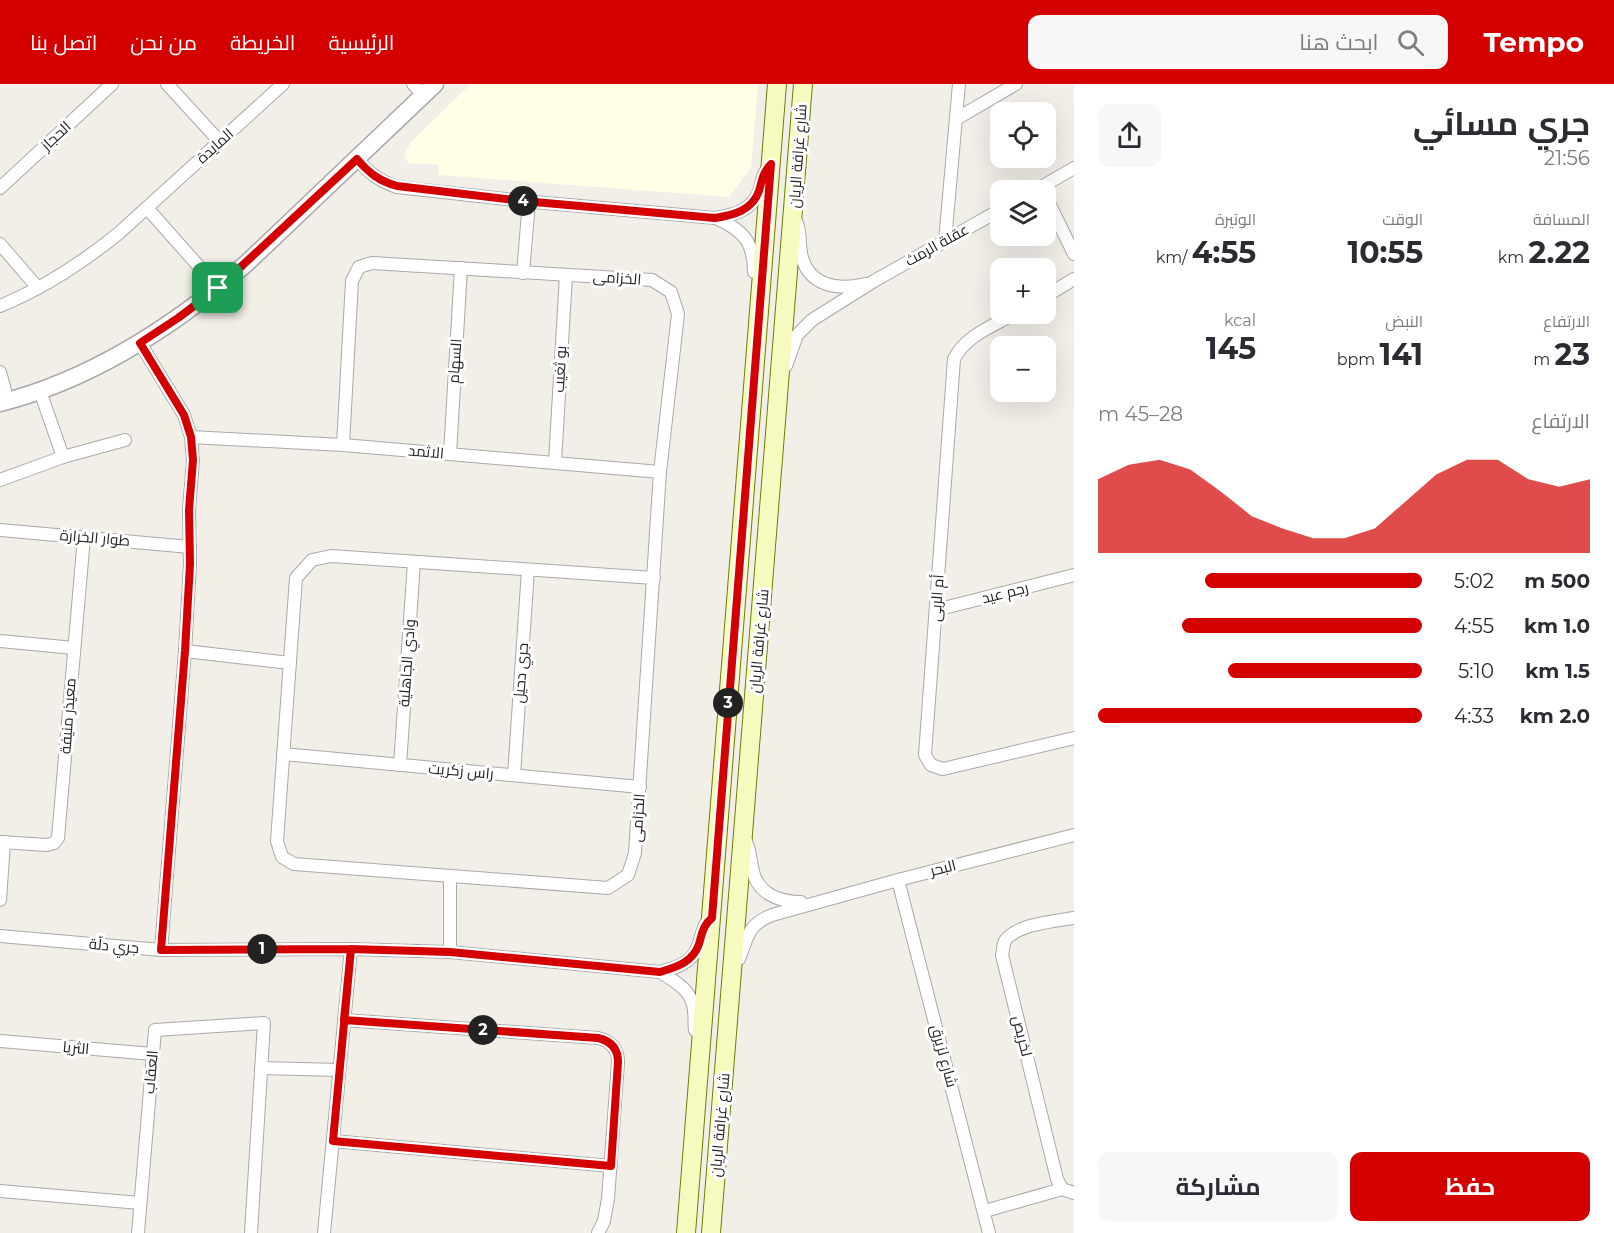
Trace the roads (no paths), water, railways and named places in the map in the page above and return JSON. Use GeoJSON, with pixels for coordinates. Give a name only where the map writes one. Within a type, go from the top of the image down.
{"type":"FeatureCollection","features":[{"type":"Feature","properties":{"kind":"main road","name":"شارع غرافة الريان"},"geometry":{"type":"LineString","coordinates":[[686,1233],[777,84]]}},
{"type":"Feature","properties":{"kind":"main road","name":"شارع غرافة الريان"},"geometry":{"type":"LineString","coordinates":[[711,1233],[803,84]]}},
{"type":"Feature","properties":{"kind":"street","name":"الحجاز"},"geometry":{"type":"LineString","coordinates":[[0,188],[112,84]]}},
{"type":"Feature","properties":{"kind":"street"},"geometry":{"type":"LineString","coordinates":[[167,84],[220,142]]}},
{"type":"Feature","properties":{"kind":"street","name":"المايدة"},"geometry":{"type":"LineString","coordinates":[[0,306],[38,288],[94,254],[284,84]]}},
{"type":"Feature","properties":{"kind":"street"},"geometry":{"type":"LineString","coordinates":[[945,241],[959,84]]}},
{"type":"Feature","properties":{"kind":"street"},"geometry":{"type":"LineString","coordinates":[[956,119],[1016,84]]}},
{"type":"Feature","properties":{"kind":"street"},"geometry":{"type":"LineString","coordinates":[[0,372],[4,402],[40,391],[90,370],[140,343],[178,318],[218,288],[357,159],[424,88]]}},
{"type":"Feature","properties":{"kind":"street"},"geometry":{"type":"LineString","coordinates":[[357,159],[381,182],[397,186],[715,218],[730,216],[748,207],[757,196],[764,174],[771,164]]}},
{"type":"Feature","properties":{"kind":"street"},"geometry":{"type":"LineString","coordinates":[[1056,181],[1074,168]]}},
{"type":"Feature","properties":{"kind":"street"},"geometry":{"type":"LineString","coordinates":[[524,273],[529,201]]}},
{"type":"Feature","properties":{"kind":"street"},"geometry":{"type":"LineString","coordinates":[[147,208],[218,288]]}},
{"type":"Feature","properties":{"kind":"street","name":"عقلة الرمث"},"geometry":{"type":"LineString","coordinates":[[793,216],[798,225],[802,258],[815,278],[830,286],[840,288],[850,288],[874,281]]}},
{"type":"Feature","properties":{"kind":"street","name":"عقلة الرمث"},"geometry":{"type":"LineString","coordinates":[[780,374],[788,363],[792,344],[803,327],[874,281],[990,216]]}},
{"type":"Feature","properties":{"kind":"street"},"geometry":{"type":"LineString","coordinates":[[715,218],[731,224],[746,239],[753,252],[754,279],[761,292]]}},
{"type":"Feature","properties":{"kind":"street"},"geometry":{"type":"LineString","coordinates":[[1056,220],[1074,254]]}},
{"type":"Feature","properties":{"kind":"street"},"geometry":{"type":"LineString","coordinates":[[0,244],[38,288]]}},
{"type":"Feature","properties":{"kind":"street","name":"الخزامى"},"geometry":{"type":"LineString","coordinates":[[342,445],[352,281],[359,267],[372,263],[652,280],[671,292],[678,314],[660,472],[654,579],[635,853],[628,875],[608,888],[294,864],[282,857],[277,841],[296,578],[312,560],[331,556],[654,579]]}},
{"type":"Feature","properties":{"kind":"street","name":"السهام"},"geometry":{"type":"LineString","coordinates":[[450,454],[461,268]]}},
{"type":"Feature","properties":{"kind":"street","name":"بو ثغيب"},"geometry":{"type":"LineString","coordinates":[[555,462],[566,275]]}},
{"type":"Feature","properties":{"kind":"street"},"geometry":{"type":"LineString","coordinates":[[1056,290],[1074,279]]}},
{"type":"Feature","properties":{"kind":"street","name":"أم الربى"},"geometry":{"type":"LineString","coordinates":[[996,324],[968,340],[954,358],[925,749],[927,760],[936,768],[949,768],[1074,738]]}},
{"type":"Feature","properties":{"kind":"street"},"geometry":{"type":"LineString","coordinates":[[140,343],[179,404],[191,437],[193,460],[189,510],[190,547],[185,651],[161,950]]}},
{"type":"Feature","properties":{"kind":"street"},"geometry":{"type":"LineString","coordinates":[[40,391],[63,457]]}},
{"type":"Feature","properties":{"kind":"street","name":"الاثمد"},"geometry":{"type":"LineString","coordinates":[[191,437],[342,445],[660,472]]}},
{"type":"Feature","properties":{"kind":"street"},"geometry":{"type":"LineString","coordinates":[[0,480],[63,457],[125,440]]}},
{"type":"Feature","properties":{"kind":"street","name":"طوار الخرارة"},"geometry":{"type":"LineString","coordinates":[[0,530],[190,547]]}},
{"type":"Feature","properties":{"kind":"street","name":"معيذر منيفة"},"geometry":{"type":"LineString","coordinates":[[0,900],[2,842],[47,846],[58,838],[84,537]]}},
{"type":"Feature","properties":{"kind":"street","name":"وادي الجاهلية"},"geometry":{"type":"LineString","coordinates":[[400,765],[414,562]]}},
{"type":"Feature","properties":{"kind":"street","name":"جري دحيل"},"geometry":{"type":"LineString","coordinates":[[514,775],[528,570]]}},
{"type":"Feature","properties":{"kind":"street","name":"رجم عيد"},"geometry":{"type":"LineString","coordinates":[[936,610],[1074,575]]}},
{"type":"Feature","properties":{"kind":"street"},"geometry":{"type":"LineString","coordinates":[[0,641],[74,648]]}},
{"type":"Feature","properties":{"kind":"street"},"geometry":{"type":"LineString","coordinates":[[185,651],[290,663]]}},
{"type":"Feature","properties":{"kind":"street","name":"راس زكريت"},"geometry":{"type":"LineString","coordinates":[[283,754],[640,787]]}},
{"type":"Feature","properties":{"kind":"street","name":"البحر"},"geometry":{"type":"LineString","coordinates":[[743,835],[750,849],[753,873],[762,889],[778,900],[812,902]]}},
{"type":"Feature","properties":{"kind":"street","name":"البحر"},"geometry":{"type":"LineString","coordinates":[[733,967],[746,937],[757,922],[772,915],[812,902],[1074,835]]}},
{"type":"Feature","properties":{"kind":"street"},"geometry":{"type":"LineString","coordinates":[[450,876],[450,952]]}},
{"type":"Feature","properties":{"kind":"street","name":"شارع لزيرق"},"geometry":{"type":"LineString","coordinates":[[898,880],[989,1233]]}},
{"type":"Feature","properties":{"kind":"street","name":"جري دلّة"},"geometry":{"type":"LineString","coordinates":[[0,936],[161,950],[351,949],[450,952],[660,972],[680,966],[690,958],[698,948],[703,928],[712,918]]}},
{"type":"Feature","properties":{"kind":"street","name":"لخريص"},"geometry":{"type":"LineString","coordinates":[[1068,1191],[1057,1179],[1002,955],[1005,942],[1024,928],[1074,918]]}},
{"type":"Feature","properties":{"kind":"street"},"geometry":{"type":"LineString","coordinates":[[324,1233],[351,949]]}},
{"type":"Feature","properties":{"kind":"street"},"geometry":{"type":"LineString","coordinates":[[660,972],[681,986],[690,998],[694,1010],[696,1037],[701,1049]]}},
{"type":"Feature","properties":{"kind":"street"},"geometry":{"type":"LineString","coordinates":[[344,1020],[598,1038],[607,1041],[615,1048],[618,1062],[607,1210],[598,1233]]}},
{"type":"Feature","properties":{"kind":"street","name":"العقاب"},"geometry":{"type":"LineString","coordinates":[[138,1233],[155,1030],[264,1023],[251,1233]]}},
{"type":"Feature","properties":{"kind":"street","name":"الثريا"},"geometry":{"type":"LineString","coordinates":[[0,1041],[153,1054]]}},
{"type":"Feature","properties":{"kind":"street"},"geometry":{"type":"LineString","coordinates":[[261,1068],[339,1070]]}},
{"type":"Feature","properties":{"kind":"street"},"geometry":{"type":"LineString","coordinates":[[333,1141],[611,1166]]}},
{"type":"Feature","properties":{"kind":"street"},"geometry":{"type":"LineString","coordinates":[[0,1191],[140,1203]]}},
{"type":"Feature","properties":{"kind":"street"},"geometry":{"type":"LineString","coordinates":[[985,1211],[1068,1191]]}}]}
